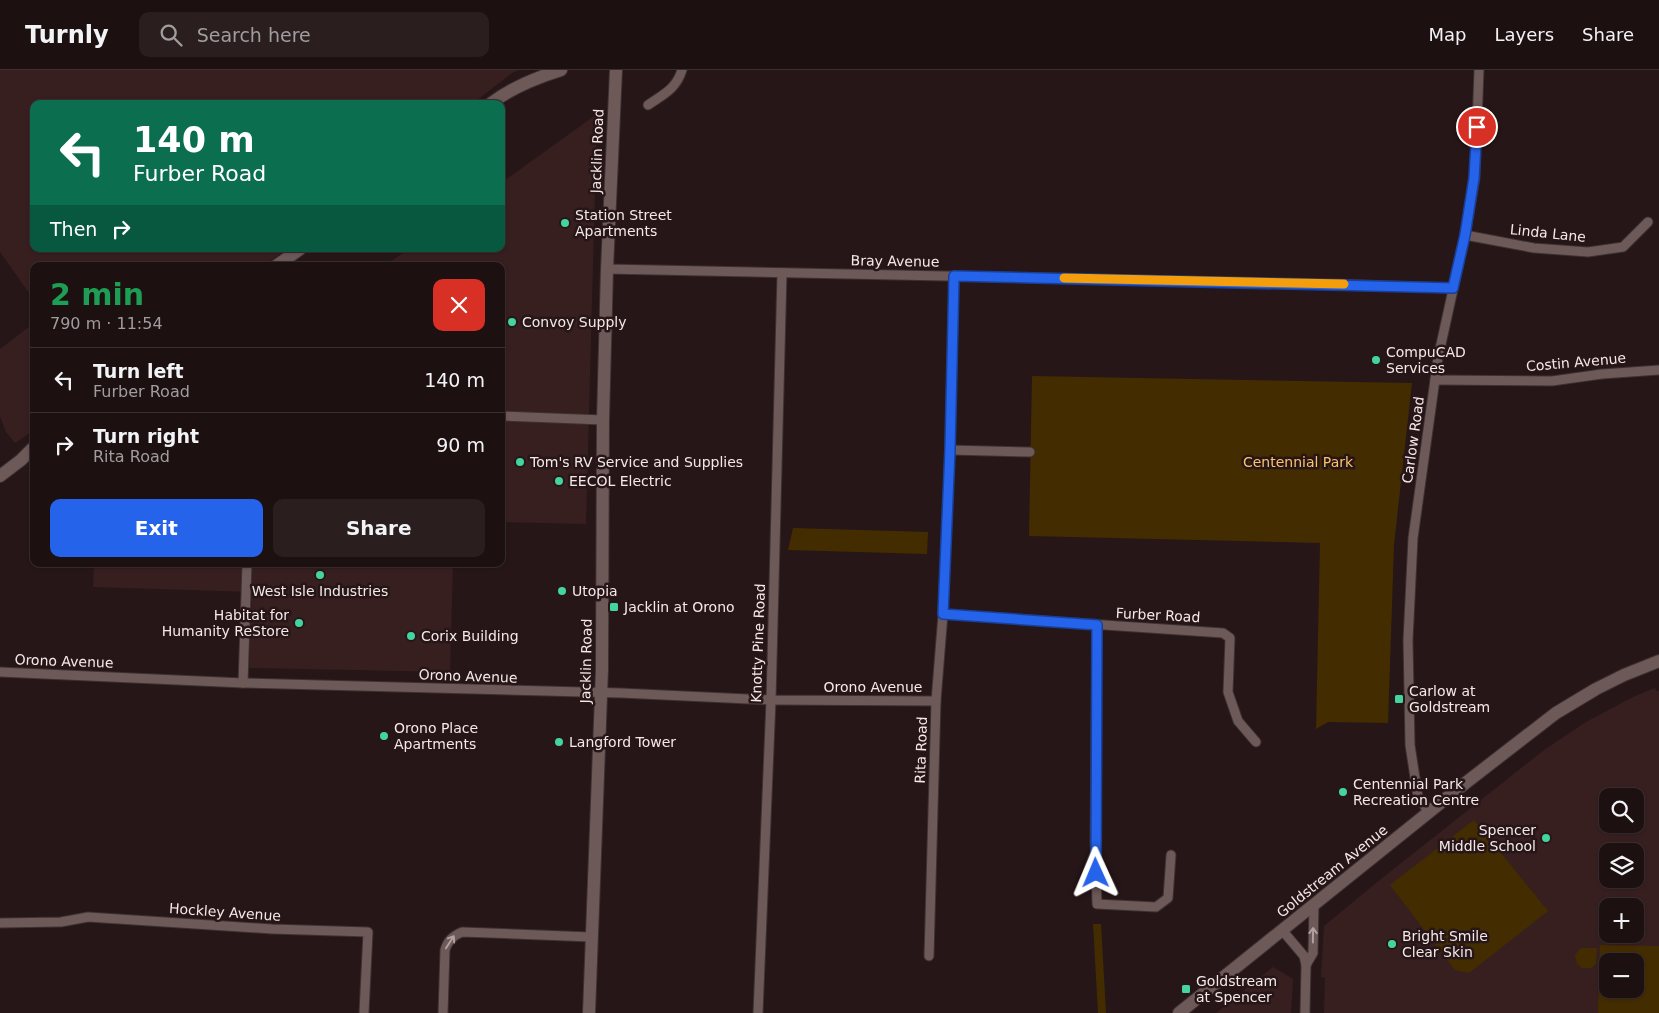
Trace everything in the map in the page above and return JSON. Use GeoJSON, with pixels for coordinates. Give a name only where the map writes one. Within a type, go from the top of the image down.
{"type":"FeatureCollection","features":[{"type":"Feature","properties":{"kind":"main road"},"geometry":{"type":"LineString","coordinates":[[497,100],[535,78],[561,70]]}},
{"type":"Feature","properties":{"kind":"main road","name":"Jacklin Road"},"geometry":{"type":"LineString","coordinates":[[589,1013],[601,693],[603,420],[607,269],[616,70]]}},
{"type":"Feature","properties":{"kind":"main road"},"geometry":{"type":"LineString","coordinates":[[282,262],[296,252]]}},
{"type":"Feature","properties":{"kind":"main road"},"geometry":{"type":"LineString","coordinates":[[0,476],[30,451]]}},
{"type":"Feature","properties":{"kind":"main road","name":"Goldstream Avenue"},"geometry":{"type":"LineString","coordinates":[[1179,1013],[1429,812],[1556,713],[1624,675],[1659,662]]}},
{"type":"Feature","properties":{"kind":"street"},"geometry":{"type":"LineString","coordinates":[[648,105],[671,90],[679,80],[682,70]]}},
{"type":"Feature","properties":{"kind":"street","name":"Carlow Road"},"geometry":{"type":"LineString","coordinates":[[1429,812],[1418,797],[1410,745],[1408,640],[1413,538],[1435,380],[1465,235],[1474,178],[1479,70]]}},
{"type":"Feature","properties":{"kind":"street","name":"Linda Lane"},"geometry":{"type":"LineString","coordinates":[[1465,235],[1534,248],[1588,252],[1623,247],[1648,222]]}},
{"type":"Feature","properties":{"kind":"street","name":"Bray Avenue"},"geometry":{"type":"LineString","coordinates":[[607,269],[1453,288]]}},
{"type":"Feature","properties":{"kind":"street","name":"Knotty Pine Road"},"geometry":{"type":"LineString","coordinates":[[758,1013],[771,700],[782,273]]}},
{"type":"Feature","properties":{"kind":"street","name":"Rita Road"},"geometry":{"type":"LineString","coordinates":[[929,956],[936,701],[943,614],[950,450],[954,276]]}},
{"type":"Feature","properties":{"kind":"street","name":"Costin Avenue"},"geometry":{"type":"LineString","coordinates":[[1435,380],[1552,381],[1602,374],[1659,370]]}},
{"type":"Feature","properties":{"kind":"street"},"geometry":{"type":"LineString","coordinates":[[505,416],[603,420]]}},
{"type":"Feature","properties":{"kind":"street"},"geometry":{"type":"LineString","coordinates":[[950,450],[1030,452]]}},
{"type":"Feature","properties":{"kind":"street"},"geometry":{"type":"LineString","coordinates":[[243,683],[247,567]]}},
{"type":"Feature","properties":{"kind":"street","name":"Furber Road"},"geometry":{"type":"LineString","coordinates":[[943,614],[1223,632],[1230,638],[1228,692],[1238,720],[1256,742]]}},
{"type":"Feature","properties":{"kind":"street"},"geometry":{"type":"LineString","coordinates":[[1097,625],[1097,904],[1156,907],[1168,898],[1172,855]]}},
{"type":"Feature","properties":{"kind":"street","name":"Orono Avenue"},"geometry":{"type":"LineString","coordinates":[[0,672],[243,683],[601,693],[771,700],[936,701]]}},
{"type":"Feature","properties":{"kind":"street"},"geometry":{"type":"LineString","coordinates":[[1306,964],[1313,953],[1314,904]]}},
{"type":"Feature","properties":{"kind":"street","name":"Hockley Avenue"},"geometry":{"type":"LineString","coordinates":[[0,923],[61,922],[88,917],[272,929],[368,932],[364,1013]]}},
{"type":"Feature","properties":{"kind":"street"},"geometry":{"type":"LineString","coordinates":[[1282,930],[1304,956],[1306,964],[1305,1013]]}},
{"type":"Feature","properties":{"kind":"street"},"geometry":{"type":"LineString","coordinates":[[443,1013],[444,958],[447,944],[454,936],[462,932],[591,937]]}},
{"type":"Feature","properties":{"kind":"shaded area"},"geometry":{"type":"Polygon","coordinates":[[[0,70],[519,70],[512,73],[477,100],[30,100],[30,252],[283,252],[269,262],[30,262],[30,294],[0,252],[0,70]]]}},
{"type":"Feature","properties":{"kind":"shaded area"},"geometry":{"type":"Polygon","coordinates":[[[597,114],[586,524],[505,522],[505,262],[390,262],[405,252],[505,252],[505,180],[597,114]]]}},
{"type":"Feature","properties":{"kind":"shaded area"},"geometry":{"type":"Polygon","coordinates":[[[30,326],[30,433],[15,443],[6,432],[0,416],[0,349],[30,326]]]}},
{"type":"Feature","properties":{"kind":"shaded area"},"geometry":{"type":"Polygon","coordinates":[[[94,567],[453,567],[450,672],[249,668],[252,592],[93,587],[94,567]]]}},
{"type":"Feature","properties":{"kind":"shaded area","name":"Spencer Middle School"},"geometry":{"type":"Polygon","coordinates":[[[1655,688],[1656,691],[1659,691],[1659,1013],[1324,1013],[1325,978],[1321,977],[1324,926],[1544,750],[1586,722],[1633,697],[1655,688]]]}},
{"type":"Feature","properties":{"kind":"shaded area"},"geometry":{"type":"Polygon","coordinates":[[[1273,967],[1293,979],[1291,1013],[1216,1013],[1273,967]]]}},
{"type":"Feature","properties":{"kind":"green space","name":"Centennial Park"},"geometry":{"type":"Polygon","coordinates":[[[1032,376],[1412,383],[1394,545],[1388,723],[1328,722],[1316,729],[1320,543],[1029,536],[1032,376]]]}},
{"type":"Feature","properties":{"kind":"green space"},"geometry":{"type":"Polygon","coordinates":[[[793,528],[928,532],[927,554],[788,550],[793,528]]]}},
{"type":"Feature","properties":{"kind":"green space"},"geometry":{"type":"Polygon","coordinates":[[[1474,820],[1548,911],[1469,973],[1455,970],[1390,885],[1474,820]]]}},
{"type":"Feature","properties":{"kind":"green space"},"geometry":{"type":"Polygon","coordinates":[[[1093,924],[1101,924],[1106,1013],[1098,1013],[1093,924]]]}},
{"type":"Feature","properties":{"kind":"green space"},"geometry":{"type":"Polygon","coordinates":[[[1600,945],[1659,946],[1659,1013],[1598,1013],[1599,979],[1599,998],[1644,998],[1644,953],[1600,953],[1600,945]]]}},
{"type":"Feature","properties":{"kind":"green space"},"geometry":{"type":"Polygon","coordinates":[[[1581,948],[1597,948],[1596,964],[1591,968],[1582,968],[1577,964],[1575,955],[1581,948]]]}},
{"type":"Feature","properties":{"kind":"slow traffic"},"geometry":{"type":"LineString","coordinates":[[1064,278],[1344,284]]}},
{"type":"Feature","properties":{"kind":"place","name":"Station Street Apartments"},"geometry":{"type":"Point","coordinates":[565,223]}},
{"type":"Feature","properties":{"kind":"place","name":"Convoy Supply"},"geometry":{"type":"Point","coordinates":[512,322]}},
{"type":"Feature","properties":{"kind":"place","name":"CompuCAD Services"},"geometry":{"type":"Point","coordinates":[1376,360]}},
{"type":"Feature","properties":{"kind":"place","name":"Tom's RV Service and Supplies"},"geometry":{"type":"Point","coordinates":[520,462]}},
{"type":"Feature","properties":{"kind":"place","name":"EECOL Electric"},"geometry":{"type":"Point","coordinates":[559,481]}},
{"type":"Feature","properties":{"kind":"place","name":"West Isle Industries"},"geometry":{"type":"Point","coordinates":[320,575]}},
{"type":"Feature","properties":{"kind":"place","name":"Utopia"},"geometry":{"type":"Point","coordinates":[562,591]}},
{"type":"Feature","properties":{"kind":"place","name":"Jacklin at Orono"},"geometry":{"type":"Point","coordinates":[614,607]}},
{"type":"Feature","properties":{"kind":"place","name":"Habitat for Humanity ReStore"},"geometry":{"type":"Point","coordinates":[299,623]}},
{"type":"Feature","properties":{"kind":"place","name":"Corix Building"},"geometry":{"type":"Point","coordinates":[411,636]}},
{"type":"Feature","properties":{"kind":"place","name":"Carlow at Goldstream"},"geometry":{"type":"Point","coordinates":[1399,699]}},
{"type":"Feature","properties":{"kind":"place","name":"Orono Place Apartments"},"geometry":{"type":"Point","coordinates":[384,736]}},
{"type":"Feature","properties":{"kind":"place","name":"Langford Tower"},"geometry":{"type":"Point","coordinates":[559,742]}},
{"type":"Feature","properties":{"kind":"place","name":"Centennial Park Recreation Centre"},"geometry":{"type":"Point","coordinates":[1343,792]}},
{"type":"Feature","properties":{"kind":"place","name":"Spencer Middle School"},"geometry":{"type":"Point","coordinates":[1546,838]}},
{"type":"Feature","properties":{"kind":"place","name":"Bright Smile Clear Skin"},"geometry":{"type":"Point","coordinates":[1392,944]}},
{"type":"Feature","properties":{"kind":"place","name":"Goldstream at Spencer"},"geometry":{"type":"Point","coordinates":[1186,989]}},
{"type":"Feature","properties":{"kind":"route"},"geometry":{"type":"LineString","coordinates":[[1096,873],[1097,625],[943,614],[950,450],[954,276],[1439,286],[1453,288],[1465,235],[1474,178],[1477,127]]}}]}
